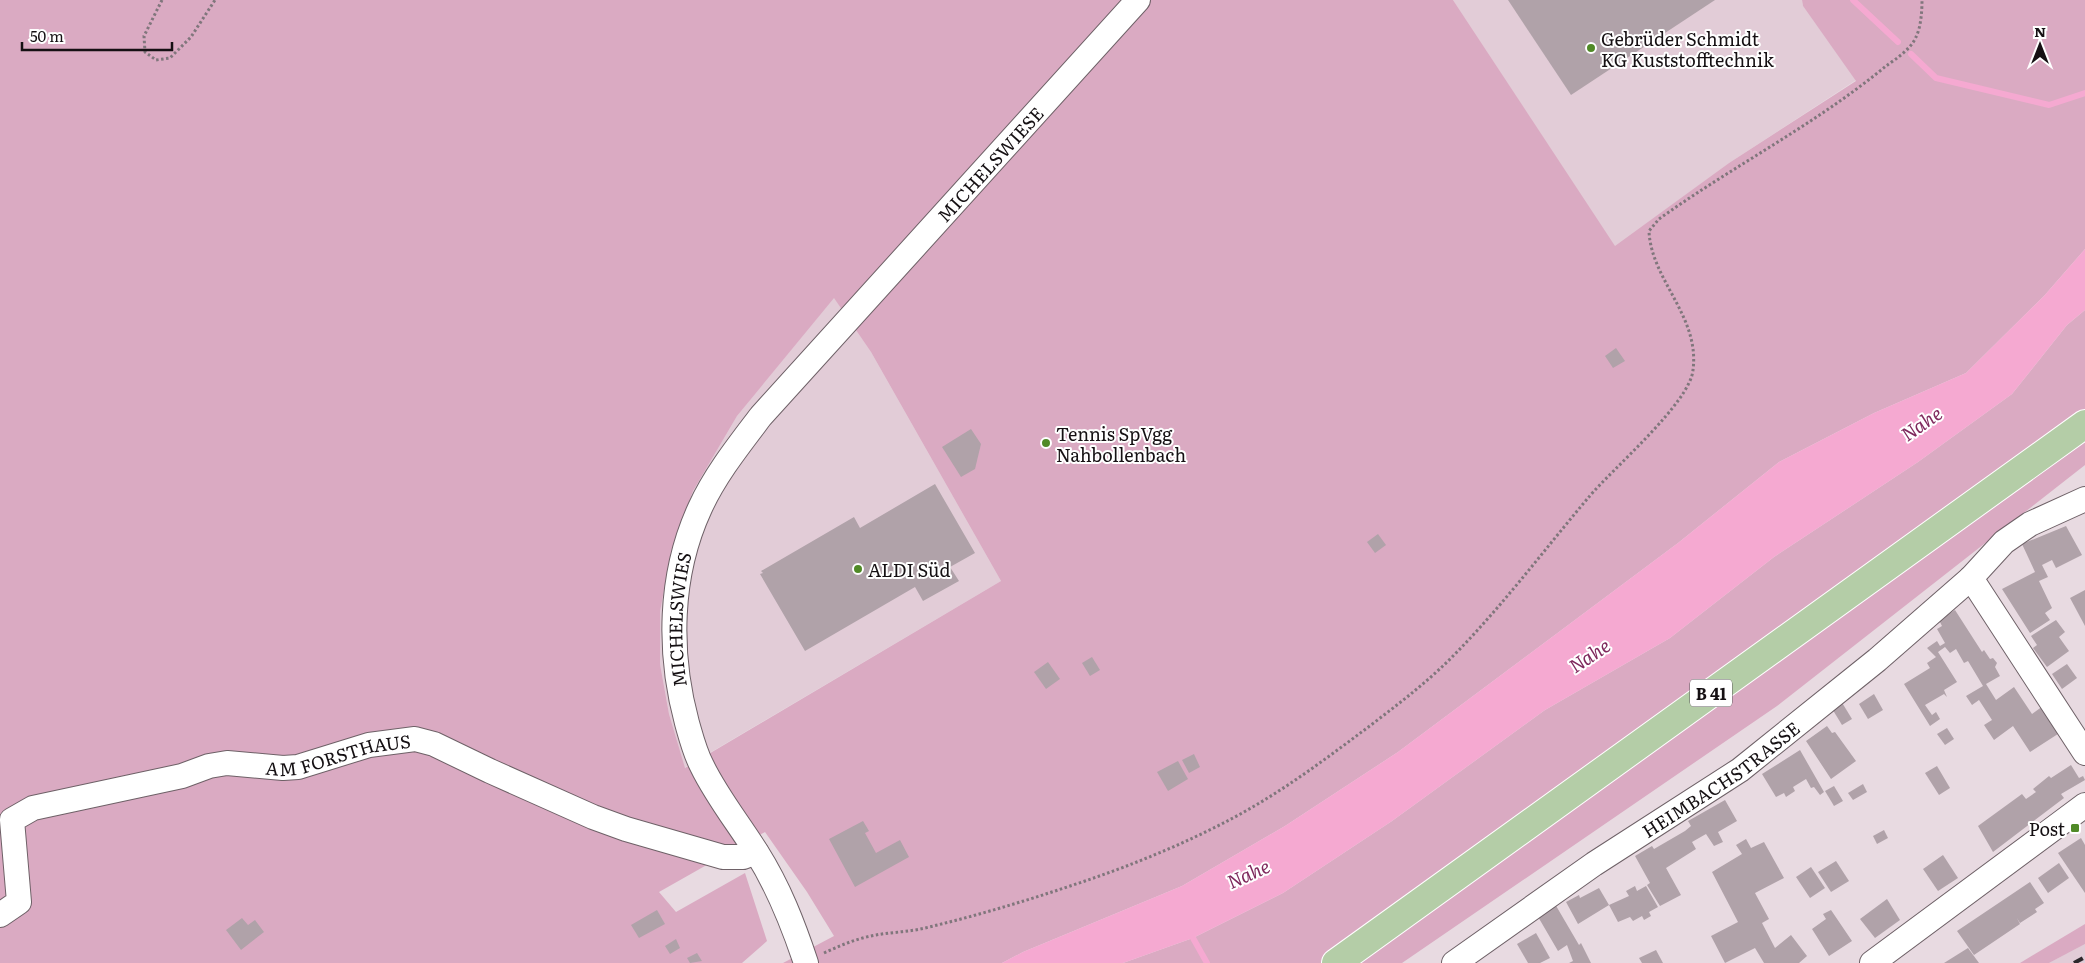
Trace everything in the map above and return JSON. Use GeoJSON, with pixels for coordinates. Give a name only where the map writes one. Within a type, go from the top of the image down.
{"type":"FeatureCollection","features":[{"type":"Feature","properties":{"kind":"main road","name":"B 41"},"geometry":{"type":"LineString","coordinates":[[1336,963],[2085,424]]}},
{"type":"Feature","properties":{"kind":"street","name":"MICHELSWIESE"},"geometry":{"type":"LineString","coordinates":[[840,328],[1138,0]]}},
{"type":"Feature","properties":{"kind":"street","name":"MICHELSWIES"},"geometry":{"type":"LineString","coordinates":[[806,962],[784,900],[756,852],[726,808],[702,765],[692,739],[681,700],[675,660],[674,618],[678,582],[686,545],[700,507],[727,461],[761,416],[840,328]]}},
{"type":"Feature","properties":{"kind":"street","name":"HEIMBACHSTRASSE"},"geometry":{"type":"LineString","coordinates":[[1454,963],[1594,864],[1740,770],[1877,660],[1972,578],[2004,542],[2030,524],[2085,499]]}},
{"type":"Feature","properties":{"kind":"street"},"geometry":{"type":"LineString","coordinates":[[1972,578],[2085,753]]}},
{"type":"Feature","properties":{"kind":"street","name":"AM FORSTHAUS"},"geometry":{"type":"LineString","coordinates":[[0,915],[18,902],[12,820],[33,808],[182,776],[209,766],[228,763],[283,768],[298,767],[369,745],[415,739],[434,744],[593,817],[659,840],[733,858],[743,857],[756,852]]}},
{"type":"Feature","properties":{"kind":"street"},"geometry":{"type":"LineString","coordinates":[[1872,963],[2085,805]]}},
{"type":"Feature","properties":{"kind":"path"},"geometry":{"type":"LineString","coordinates":[[162,0],[144,36],[145,52],[156,60],[170,58],[191,37],[215,0]]}},
{"type":"Feature","properties":{"kind":"path"},"geometry":{"type":"LineString","coordinates":[[806,962],[845,943],[874,935],[914,930],[991,912],[1089,879],[1170,848],[1235,817],[1324,761],[1414,692],[1456,653],[1592,493],[1682,396],[1693,373],[1694,350],[1688,325],[1656,261],[1649,240],[1649,231],[1659,218],[1666,213],[1819,114],[1873,77],[1902,53],[1916,38],[1922,0]]}},
{"type":"Feature","properties":{"kind":"shaded area"},"geometry":{"type":"Polygon","coordinates":[[[0,0],[1453,0],[1615,246],[1729,163],[1856,81],[1803,6],[1802,0],[2085,0],[2085,249],[2044,296],[1966,373],[1874,413],[1779,462],[1678,543],[1398,752],[1285,826],[1182,886],[1023,952],[1002,963],[783,963],[834,936],[807,892],[765,832],[659,892],[676,912],[745,873],[767,941],[742,963],[0,963],[0,0]],[[834,298],[737,416],[693,491],[671,551],[660,612],[660,664],[669,714],[685,768],[1001,581],[871,352],[834,298]]]}},
{"type":"Feature","properties":{"kind":"shaded area"},"geometry":{"type":"Polygon","coordinates":[[[1453,0],[1802,0],[1803,6],[1856,80],[1729,163],[1615,247],[1453,0]]]}},
{"type":"Feature","properties":{"kind":"shaded area"},"geometry":{"type":"Polygon","coordinates":[[[834,297],[871,352],[1001,581],[684,768],[669,714],[660,664],[660,612],[671,551],[693,491],[737,416],[834,297]]]}},
{"type":"Feature","properties":{"kind":"shaded area"},"geometry":{"type":"Polygon","coordinates":[[[2085,310],[2085,465],[1777,706],[1402,963],[1123,963],[1193,938],[1283,893],[1392,821],[1545,710],[1670,638],[1774,557],[1918,462],[2012,394],[2067,325],[2085,310]]]}},
{"type":"Feature","properties":{"kind":"shaded area"},"geometry":{"type":"Polygon","coordinates":[[[2085,924],[2085,944],[2049,963],[2020,963],[2085,924]]]}},
{"type":"Feature","properties":{"kind":"shaded area"},"geometry":{"type":"Polygon","coordinates":[[[2085,944],[2085,963],[2049,963],[2079,947],[2085,944]]]}},
{"type":"Feature","properties":{"kind":"water","name":"Nahe"},"geometry":{"type":"Polygon","coordinates":[[[2085,249],[2085,310],[2067,325],[2012,394],[1918,462],[1774,557],[1670,638],[1545,710],[1392,821],[1283,893],[1193,938],[1123,963],[1002,963],[1023,952],[1182,886],[1285,826],[1398,752],[1678,543],[1779,462],[1874,413],[1966,373],[2044,296],[2085,249]]]}},
{"type":"Feature","properties":{"kind":"building","name":"Gebrüder Schmidt KG Kuststofftechnik"},"geometry":{"type":"Polygon","coordinates":[[[1508,0],[1715,0],[1571,95],[1508,0]]]}},
{"type":"Feature","properties":{"kind":"building"},"geometry":{"type":"Polygon","coordinates":[[[1616,348],[1625,361],[1613,368],[1605,356],[1616,348]]]}},
{"type":"Feature","properties":{"kind":"building"},"geometry":{"type":"Polygon","coordinates":[[[971,429],[981,444],[975,469],[961,477],[942,447],[971,429]]]}},
{"type":"Feature","properties":{"kind":"building","name":"ALDI Süd"},"geometry":{"type":"Polygon","coordinates":[[[935,484],[975,553],[950,567],[959,581],[923,601],[915,587],[805,651],[760,574],[763,573],[761,571],[854,517],[860,528],[935,484]]]}},
{"type":"Feature","properties":{"kind":"building"},"geometry":{"type":"Polygon","coordinates":[[[2066,526],[2082,555],[2056,568],[2052,560],[2042,565],[2048,577],[2039,581],[2052,608],[2045,613],[2050,620],[2030,633],[2002,589],[2035,572],[2022,544],[2066,526]]]}},
{"type":"Feature","properties":{"kind":"building"},"geometry":{"type":"Polygon","coordinates":[[[1378,534],[1386,545],[1375,553],[1367,542],[1378,534]]]}},
{"type":"Feature","properties":{"kind":"building"},"geometry":{"type":"Polygon","coordinates":[[[2085,590],[2085,626],[2070,598],[2085,590]]]}},
{"type":"Feature","properties":{"kind":"building"},"geometry":{"type":"Polygon","coordinates":[[[1955,610],[1982,652],[1984,650],[1990,659],[1993,658],[1997,663],[1995,667],[2000,676],[1986,684],[1996,700],[2014,687],[2032,714],[2043,706],[2061,732],[2030,752],[2013,726],[1994,740],[1984,725],[1992,720],[1979,700],[1972,705],[1966,696],[1983,686],[1968,661],[1964,663],[1956,649],[1950,653],[1945,647],[1938,652],[1957,682],[1944,690],[1947,697],[1944,694],[1925,705],[1932,715],[1936,712],[1940,719],[1930,726],[1904,684],[1930,668],[1927,663],[1936,657],[1927,648],[1937,641],[1940,646],[1945,643],[1937,629],[1942,626],[1939,620],[1955,610]]]}},
{"type":"Feature","properties":{"kind":"building"},"geometry":{"type":"Polygon","coordinates":[[[2056,620],[2065,632],[2059,637],[2069,651],[2047,667],[2033,648],[2037,645],[2031,636],[2056,620]]]}},
{"type":"Feature","properties":{"kind":"building"},"geometry":{"type":"Polygon","coordinates":[[[1092,657],[1100,670],[1090,676],[1082,663],[1092,657]]]}},
{"type":"Feature","properties":{"kind":"building"},"geometry":{"type":"Polygon","coordinates":[[[1048,662],[1060,679],[1046,689],[1034,672],[1048,662]]]}},
{"type":"Feature","properties":{"kind":"building"},"geometry":{"type":"Polygon","coordinates":[[[2067,664],[2077,678],[2062,689],[2052,674],[2067,664]]]}},
{"type":"Feature","properties":{"kind":"building"},"geometry":{"type":"Polygon","coordinates":[[[1874,694],[1883,710],[1868,719],[1859,704],[1874,694]]]}},
{"type":"Feature","properties":{"kind":"building"},"geometry":{"type":"Polygon","coordinates":[[[1841,701],[1852,719],[1842,725],[1831,707],[1841,701]]]}},
{"type":"Feature","properties":{"kind":"building"},"geometry":{"type":"Polygon","coordinates":[[[1827,726],[1832,733],[1835,732],[1856,761],[1831,779],[1806,741],[1827,726]]]}},
{"type":"Feature","properties":{"kind":"building"},"geometry":{"type":"Polygon","coordinates":[[[1947,728],[1954,739],[1945,745],[1937,734],[1947,728]]]}},
{"type":"Feature","properties":{"kind":"building"},"geometry":{"type":"Polygon","coordinates":[[[1800,750],[1824,792],[1820,795],[1814,787],[1811,788],[1806,779],[1793,787],[1795,791],[1786,797],[1784,793],[1776,797],[1762,774],[1800,750]]]}},
{"type":"Feature","properties":{"kind":"building"},"geometry":{"type":"Polygon","coordinates":[[[1194,754],[1200,767],[1189,773],[1182,760],[1194,754]]]}},
{"type":"Feature","properties":{"kind":"building"},"geometry":{"type":"Polygon","coordinates":[[[1178,761],[1188,779],[1168,791],[1157,772],[1178,761]]]}},
{"type":"Feature","properties":{"kind":"building"},"geometry":{"type":"Polygon","coordinates":[[[2071,765],[2079,778],[2083,776],[2085,780],[2061,794],[2064,798],[1993,852],[1978,826],[2022,794],[2026,799],[2036,792],[2033,789],[2049,776],[2051,778],[2071,765]]]}},
{"type":"Feature","properties":{"kind":"building"},"geometry":{"type":"Polygon","coordinates":[[[1937,766],[1950,788],[1939,795],[1925,773],[1937,766]]]}},
{"type":"Feature","properties":{"kind":"building"},"geometry":{"type":"Polygon","coordinates":[[[1863,784],[1867,792],[1853,800],[1848,793],[1863,784]]]}},
{"type":"Feature","properties":{"kind":"building"},"geometry":{"type":"Polygon","coordinates":[[[1834,786],[1843,801],[1834,806],[1825,791],[1834,786]]]}},
{"type":"Feature","properties":{"kind":"building"},"geometry":{"type":"Polygon","coordinates":[[[1725,800],[1737,821],[1718,832],[1723,842],[1714,846],[1706,834],[1692,842],[1696,849],[1666,868],[1681,895],[1660,906],[1647,885],[1650,883],[1635,856],[1652,846],[1654,849],[1685,831],[1691,826],[1688,821],[1725,800]]]}},
{"type":"Feature","properties":{"kind":"building"},"geometry":{"type":"Polygon","coordinates":[[[863,821],[869,831],[865,833],[876,853],[900,840],[909,857],[855,887],[829,839],[863,821]]]}},
{"type":"Feature","properties":{"kind":"building"},"geometry":{"type":"Polygon","coordinates":[[[1884,830],[1888,838],[1877,844],[1873,836],[1884,830]]]}},
{"type":"Feature","properties":{"kind":"building"},"geometry":{"type":"Polygon","coordinates":[[[2081,838],[2085,845],[2085,893],[2058,853],[2081,838]]]}},
{"type":"Feature","properties":{"kind":"building"},"geometry":{"type":"Polygon","coordinates":[[[1746,839],[1751,848],[1764,842],[1784,878],[1755,893],[1769,919],[1762,923],[1775,948],[1791,935],[1807,956],[1799,963],[1764,963],[1755,948],[1725,963],[1711,936],[1738,922],[1712,872],[1742,854],[1736,845],[1746,839]]]}},
{"type":"Feature","properties":{"kind":"building"},"geometry":{"type":"Polygon","coordinates":[[[1943,855],[1958,878],[1938,891],[1923,869],[1943,855]]]}},
{"type":"Feature","properties":{"kind":"building"},"geometry":{"type":"Polygon","coordinates":[[[1836,861],[1849,881],[1831,892],[1818,872],[1836,861]]]}},
{"type":"Feature","properties":{"kind":"building"},"geometry":{"type":"Polygon","coordinates":[[[2059,863],[2069,878],[2048,893],[2038,878],[2059,863]]]}},
{"type":"Feature","properties":{"kind":"building"},"geometry":{"type":"Polygon","coordinates":[[[1811,867],[1825,888],[1810,898],[1796,877],[1811,867]]]}},
{"type":"Feature","properties":{"kind":"building"},"geometry":{"type":"Polygon","coordinates":[[[2030,882],[2044,903],[2035,909],[2037,912],[2020,923],[2017,918],[2020,924],[1974,955],[1957,931],[2030,882]]]}},
{"type":"Feature","properties":{"kind":"building"},"geometry":{"type":"Polygon","coordinates":[[[1635,886],[1637,891],[1646,886],[1658,907],[1649,912],[1651,916],[1644,920],[1642,916],[1633,921],[1630,917],[1618,922],[1609,905],[1629,896],[1626,891],[1635,886]]]}},
{"type":"Feature","properties":{"kind":"building"},"geometry":{"type":"Polygon","coordinates":[[[1599,888],[1609,905],[1578,924],[1566,902],[1579,895],[1580,898],[1599,888]]]}},
{"type":"Feature","properties":{"kind":"building"},"geometry":{"type":"Polygon","coordinates":[[[1887,899],[1900,920],[1875,938],[1860,919],[1887,899]]]}},
{"type":"Feature","properties":{"kind":"building"},"geometry":{"type":"Polygon","coordinates":[[[1555,904],[1579,945],[1581,943],[1591,963],[1569,963],[1573,961],[1567,945],[1558,951],[1537,915],[1555,904]]]}},
{"type":"Feature","properties":{"kind":"building"},"geometry":{"type":"Polygon","coordinates":[[[657,910],[665,924],[639,938],[631,925],[657,910]]]}},
{"type":"Feature","properties":{"kind":"building"},"geometry":{"type":"Polygon","coordinates":[[[1831,910],[1852,941],[1829,956],[1812,929],[1826,919],[1823,914],[1831,910]]]}},
{"type":"Feature","properties":{"kind":"building"},"geometry":{"type":"Polygon","coordinates":[[[242,918],[248,925],[255,920],[264,932],[241,950],[226,930],[242,918]]]}},
{"type":"Feature","properties":{"kind":"building"},"geometry":{"type":"Polygon","coordinates":[[[1536,933],[1550,958],[1540,963],[1528,963],[1517,944],[1536,933]]]}},
{"type":"Feature","properties":{"kind":"building"},"geometry":{"type":"Polygon","coordinates":[[[676,939],[680,948],[670,954],[665,946],[676,939]]]}},
{"type":"Feature","properties":{"kind":"building"},"geometry":{"type":"Polygon","coordinates":[[[1968,948],[1979,963],[1944,963],[1968,948]]]}},
{"type":"Feature","properties":{"kind":"building"},"geometry":{"type":"Polygon","coordinates":[[[1656,950],[1663,963],[1642,963],[1639,958],[1656,950]]]}},
{"type":"Feature","properties":{"kind":"building"},"geometry":{"type":"Polygon","coordinates":[[[697,953],[702,961],[690,963],[687,958],[697,953]]]}},
{"type":"Feature","properties":{"kind":"waterway"},"geometry":{"type":"LineString","coordinates":[[1853,0],[1898,42]]}},
{"type":"Feature","properties":{"kind":"waterway"},"geometry":{"type":"LineString","coordinates":[[1911,54],[1936,78],[2049,105],[2085,93]]}},
{"type":"Feature","properties":{"kind":"waterway"},"geometry":{"type":"LineString","coordinates":[[1193,938],[1207,963]]}},
{"type":"Feature","properties":{"kind":"railway"},"geometry":{"type":"LineString","coordinates":[[2074,963],[2085,957]]}},
{"type":"Feature","properties":{"kind":"place","name":"Gebrüder Schmidt KG Kuststofftechnik"},"geometry":{"type":"Point","coordinates":[1591,48]}},
{"type":"Feature","properties":{"kind":"place","name":"Tennis SpVgg Nahbollenbach"},"geometry":{"type":"Point","coordinates":[1046,443]}},
{"type":"Feature","properties":{"kind":"place","name":"ALDI Süd"},"geometry":{"type":"Point","coordinates":[858,569]}},
{"type":"Feature","properties":{"kind":"place","name":"Post"},"geometry":{"type":"Point","coordinates":[2075,828]}}]}
